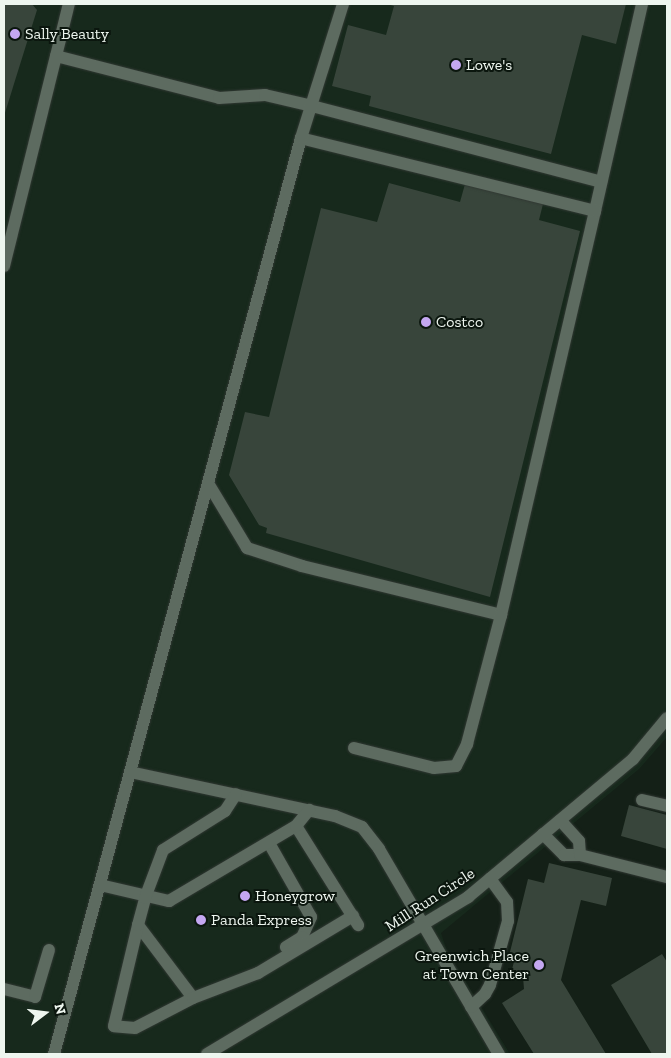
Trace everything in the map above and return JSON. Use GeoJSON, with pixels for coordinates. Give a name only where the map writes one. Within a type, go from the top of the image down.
{"type":"FeatureCollection","features":[{"type":"Feature","properties":{"kind":"street"},"geometry":{"type":"LineString","coordinates":[[4,266],[69,4]]}},
{"type":"Feature","properties":{"kind":"street"},"geometry":{"type":"LineString","coordinates":[[54,1054],[301,138],[343,4]]}},
{"type":"Feature","properties":{"kind":"street"},"geometry":{"type":"LineString","coordinates":[[354,748],[446,770],[456,766],[467,744],[501,615],[596,211],[642,4]]}},
{"type":"Feature","properties":{"kind":"street"},"geometry":{"type":"LineString","coordinates":[[56,56],[219,98],[265,96],[312,106],[601,182]]}},
{"type":"Feature","properties":{"kind":"street"},"geometry":{"type":"LineString","coordinates":[[301,138],[596,211]]}},
{"type":"Feature","properties":{"kind":"street"},"geometry":{"type":"LineString","coordinates":[[208,483],[247,548],[302,566],[501,615]]}},
{"type":"Feature","properties":{"kind":"street","name":"Mill Run Circle"},"geometry":{"type":"LineString","coordinates":[[207,1054],[424,926],[490,879],[633,760],[667,718]]}},
{"type":"Feature","properties":{"kind":"street"},"geometry":{"type":"LineString","coordinates":[[130,772],[310,810],[362,827],[378,849],[500,1054]]}},
{"type":"Feature","properties":{"kind":"street"},"geometry":{"type":"LineString","coordinates":[[236,794],[225,811],[163,850],[145,898],[114,1026],[135,1028],[194,998],[264,970],[356,921],[296,826]]}},
{"type":"Feature","properties":{"kind":"street"},"geometry":{"type":"LineString","coordinates":[[642,800],[667,806]]}},
{"type":"Feature","properties":{"kind":"street"},"geometry":{"type":"LineString","coordinates":[[100,885],[145,898],[169,901],[296,826],[310,810]]}},
{"type":"Feature","properties":{"kind":"street"},"geometry":{"type":"LineString","coordinates":[[560,820],[579,841],[580,855]]}},
{"type":"Feature","properties":{"kind":"street"},"geometry":{"type":"LineString","coordinates":[[543,834],[564,855],[580,855],[667,877]]}},
{"type":"Feature","properties":{"kind":"street"},"geometry":{"type":"LineString","coordinates":[[264,970],[274,954],[302,937],[311,917],[268,843]]}},
{"type":"Feature","properties":{"kind":"street"},"geometry":{"type":"LineString","coordinates":[[471,1007],[485,994],[490,984],[508,921],[507,902],[490,879]]}},
{"type":"Feature","properties":{"kind":"street"},"geometry":{"type":"LineString","coordinates":[[138,925],[194,998]]}},
{"type":"Feature","properties":{"kind":"street"},"geometry":{"type":"LineString","coordinates":[[4,989],[36,997],[49,950]]}},
{"type":"Feature","properties":{"kind":"shaded area"},"geometry":{"type":"Polygon","coordinates":[[[4,4],[667,4],[667,737],[639,769],[441,933],[447,951],[510,1054],[4,1054],[4,4]]]}},
{"type":"Feature","properties":{"kind":"building"},"geometry":{"type":"Polygon","coordinates":[[[4,4],[32,4],[37,10],[4,116],[4,4]]]}},
{"type":"Feature","properties":{"kind":"building","name":"Lowe's"},"geometry":{"type":"Polygon","coordinates":[[[387,4],[626,4],[616,44],[582,35],[551,154],[369,106],[371,96],[332,86],[348,25],[386,35],[394,6],[387,4]]]}},
{"type":"Feature","properties":{"kind":"building","name":"Costco"},"geometry":{"type":"Polygon","coordinates":[[[389,183],[460,202],[465,184],[543,204],[539,220],[580,231],[490,597],[266,533],[267,528],[259,525],[229,475],[245,412],[269,417],[321,208],[377,222],[389,183]]]}},
{"type":"Feature","properties":{"kind":"building"},"geometry":{"type":"Polygon","coordinates":[[[629,805],[667,815],[667,849],[621,836],[629,805]]]}},
{"type":"Feature","properties":{"kind":"building","name":"Greenwich Place at Town Center"},"geometry":{"type":"Polygon","coordinates":[[[549,863],[612,878],[606,906],[581,900],[561,980],[606,1054],[534,1054],[502,1003],[524,989],[523,977],[511,974],[515,957],[509,956],[528,879],[544,883],[549,863]]]}},
{"type":"Feature","properties":{"kind":"building"},"geometry":{"type":"Polygon","coordinates":[[[662,954],[667,962],[667,1054],[652,1054],[611,985],[662,954]]]}},
{"type":"Feature","properties":{"kind":"place","name":"Sally Beauty"},"geometry":{"type":"Point","coordinates":[15,34]}},
{"type":"Feature","properties":{"kind":"place","name":"Lowe's"},"geometry":{"type":"Point","coordinates":[456,65]}},
{"type":"Feature","properties":{"kind":"place","name":"Costco"},"geometry":{"type":"Point","coordinates":[426,322]}},
{"type":"Feature","properties":{"kind":"place","name":"Honeygrow"},"geometry":{"type":"Point","coordinates":[245,896]}},
{"type":"Feature","properties":{"kind":"place","name":"Panda Express"},"geometry":{"type":"Point","coordinates":[201,920]}},
{"type":"Feature","properties":{"kind":"place","name":"Greenwich Place at Town Center"},"geometry":{"type":"Point","coordinates":[539,965]}}]}
